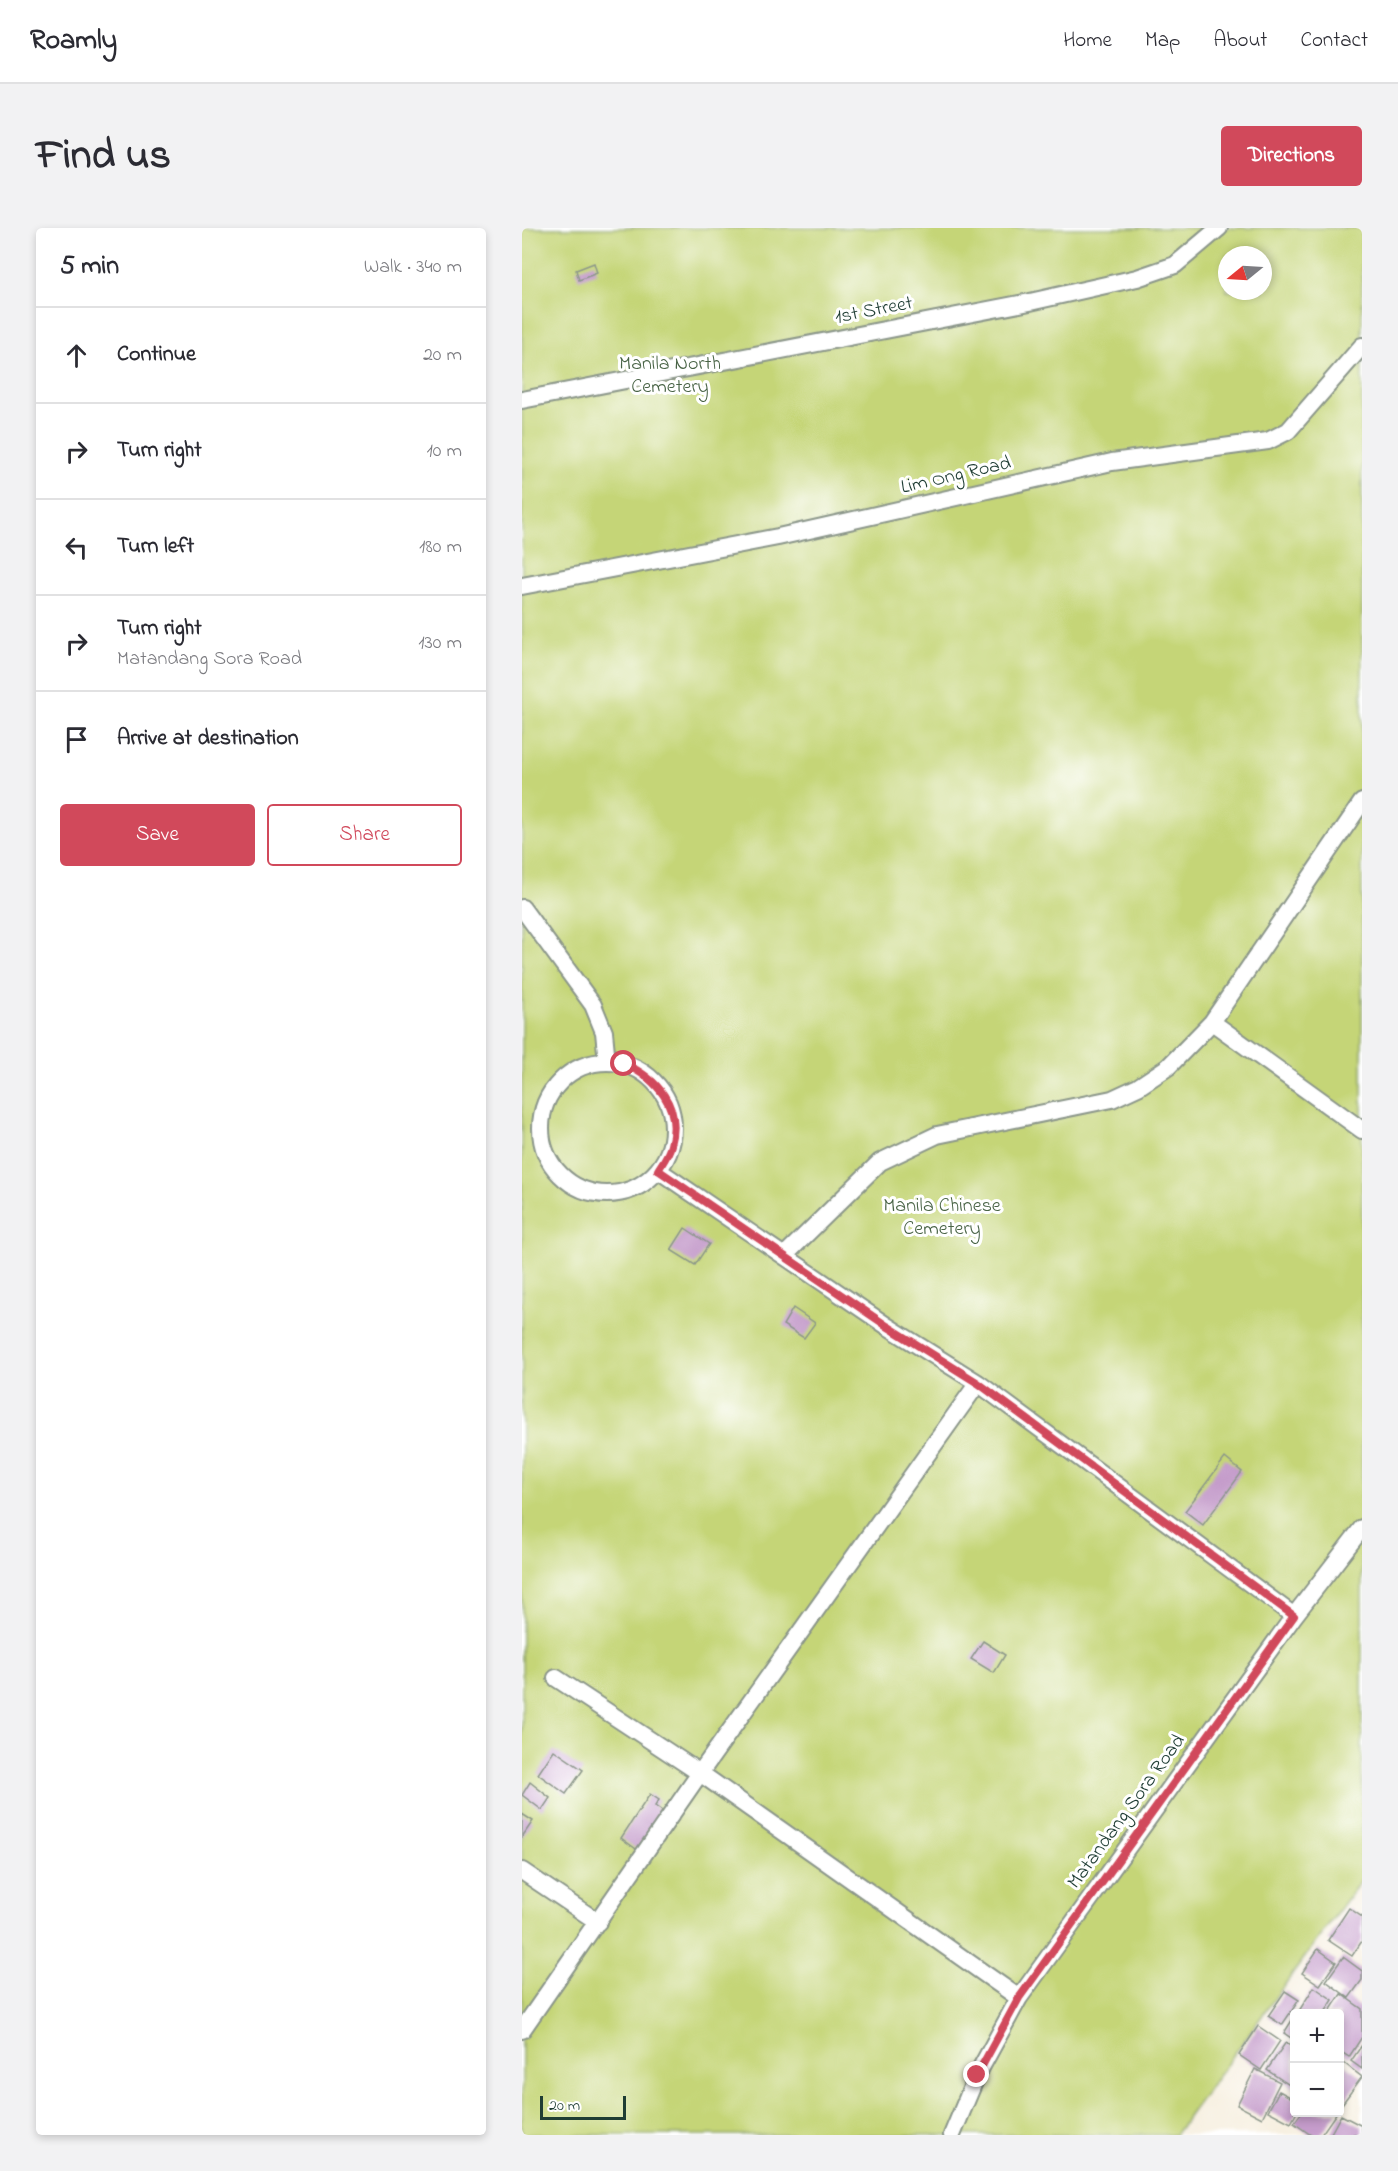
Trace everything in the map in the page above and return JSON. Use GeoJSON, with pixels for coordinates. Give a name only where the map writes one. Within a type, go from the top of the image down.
{"type":"FeatureCollection","features":[{"type":"Feature","properties":{"kind":"lane","name":"1st Street"},"geometry":{"type":"LineString","coordinates":[[522,399],[1030,302],[1137,278],[1175,265],[1219,228]]}},
{"type":"Feature","properties":{"kind":"lane","name":"Lim Ong Road"},"geometry":{"type":"LineString","coordinates":[[522,586],[778,537],[1112,462],[1268,441],[1288,431],[1362,346]]}},
{"type":"Feature","properties":{"kind":"lane"},"geometry":{"type":"LineString","coordinates":[[784,1256],[880,1162],[937,1135],[1112,1099],[1138,1087],[1168,1067],[1212,1022],[1362,802]]}},
{"type":"Feature","properties":{"kind":"lane"},"geometry":{"type":"LineString","coordinates":[[522,909],[593,1005],[604,1032],[607,1062]]}},
{"type":"Feature","properties":{"kind":"lane"},"geometry":{"type":"LineString","coordinates":[[1212,1022],[1362,1130]]}},
{"type":"Feature","properties":{"kind":"lane"},"geometry":{"type":"LineString","coordinates":[[607,1062],[624,1064],[640,1071],[654,1082],[665,1095],[671,1112],[673,1129],[671,1146],[658,1170],[640,1187],[624,1193],[607,1195],[589,1193],[574,1186],[560,1175],[549,1161],[542,1145],[540,1128],[543,1110],[549,1095],[560,1081],[574,1070],[590,1064],[607,1062]]}},
{"type":"Feature","properties":{"kind":"lane"},"geometry":{"type":"LineString","coordinates":[[658,1170],[887,1326],[978,1383],[1294,1616]]}},
{"type":"Feature","properties":{"kind":"lane"},"geometry":{"type":"LineString","coordinates":[[522,2030],[700,1773],[978,1383]]}},
{"type":"Feature","properties":{"kind":"lane","name":"Matandang Sora Road"},"geometry":{"type":"LineString","coordinates":[[951,2135],[977,2075],[1019,1998],[1294,1616],[1362,1528]]}},
{"type":"Feature","properties":{"kind":"lane"},"geometry":{"type":"LineString","coordinates":[[556,1678],[700,1773],[1019,1998]]}},
{"type":"Feature","properties":{"kind":"lane"},"geometry":{"type":"LineString","coordinates":[[522,1871],[598,1922]]}},
{"type":"Feature","properties":{"kind":"green space","name":"Manila Chinese Cemetery"},"geometry":{"type":"Polygon","coordinates":[[[522,228],[1362,228],[1362,1879],[1175,2135],[522,2135],[522,228]]]}},
{"type":"Feature","properties":{"kind":"building"},"geometry":{"type":"Polygon","coordinates":[[[594,263],[597,273],[579,280],[576,270],[594,263]]]}},
{"type":"Feature","properties":{"kind":"building"},"geometry":{"type":"Polygon","coordinates":[[[685,1228],[709,1244],[695,1265],[671,1250],[685,1228]]]}},
{"type":"Feature","properties":{"kind":"building"},"geometry":{"type":"Polygon","coordinates":[[[793,1308],[815,1323],[804,1338],[783,1325],[793,1308]]]}},
{"type":"Feature","properties":{"kind":"building"},"geometry":{"type":"Polygon","coordinates":[[[1225,1458],[1242,1472],[1203,1525],[1185,1511],[1225,1458]]]}},
{"type":"Feature","properties":{"kind":"building"},"geometry":{"type":"Polygon","coordinates":[[[983,1641],[1005,1655],[994,1673],[971,1659],[983,1641]]]}},
{"type":"Feature","properties":{"kind":"building"},"geometry":{"type":"Polygon","coordinates":[[[554,1750],[583,1770],[566,1794],[538,1774],[554,1750]]]}},
{"type":"Feature","properties":{"kind":"building"},"geometry":{"type":"Polygon","coordinates":[[[530,1782],[550,1798],[542,1810],[522,1795],[530,1782]]]}},
{"type":"Feature","properties":{"kind":"building"},"geometry":{"type":"Polygon","coordinates":[[[650,1794],[659,1800],[655,1806],[669,1816],[643,1854],[621,1838],[650,1794]]]}},
{"type":"Feature","properties":{"kind":"building"},"geometry":{"type":"Polygon","coordinates":[[[522,1814],[533,1821],[522,1837],[522,1814]]]}},
{"type":"Feature","properties":{"kind":"building"},"geometry":{"type":"Polygon","coordinates":[[[1349,1908],[1362,1917],[1362,1941],[1352,1956],[1328,1940],[1349,1908]]]}},
{"type":"Feature","properties":{"kind":"building"},"geometry":{"type":"Polygon","coordinates":[[[1318,1949],[1336,1962],[1320,1985],[1302,1973],[1318,1949]]]}},
{"type":"Feature","properties":{"kind":"building"},"geometry":{"type":"Polygon","coordinates":[[[1343,1957],[1362,1971],[1362,1980],[1349,1998],[1326,1981],[1343,1957]]]}},
{"type":"Feature","properties":{"kind":"building"},"geometry":{"type":"Polygon","coordinates":[[[1314,1987],[1333,2000],[1327,2009],[1300,2009],[1314,1987]]]}},
{"type":"Feature","properties":{"kind":"building"},"geometry":{"type":"Polygon","coordinates":[[[1285,1991],[1299,2000],[1293,2009],[1290,2009],[1290,2013],[1282,2025],[1268,2016],[1285,1991]]]}},
{"type":"Feature","properties":{"kind":"building"},"geometry":{"type":"Polygon","coordinates":[[[1341,1994],[1362,2009],[1362,2037],[1349,2057],[1344,2054],[1344,2009],[1331,2009],[1341,1994]]]}},
{"type":"Feature","properties":{"kind":"building"},"geometry":{"type":"Polygon","coordinates":[[[1290,2023],[1290,2037],[1284,2033],[1290,2023]]]}},
{"type":"Feature","properties":{"kind":"building"},"geometry":{"type":"Polygon","coordinates":[[[1258,2026],[1280,2041],[1261,2070],[1239,2055],[1258,2026]]]}},
{"type":"Feature","properties":{"kind":"building"},"geometry":{"type":"Polygon","coordinates":[[[1286,2042],[1290,2045],[1290,2085],[1267,2070],[1286,2042]]]}},
{"type":"Feature","properties":{"kind":"building"},"geometry":{"type":"Polygon","coordinates":[[[1362,2045],[1362,2069],[1351,2061],[1362,2045]]]}},
{"type":"Feature","properties":{"kind":"building"},"geometry":{"type":"Polygon","coordinates":[[[1344,2063],[1362,2077],[1344,2101],[1344,2063]]]}},
{"type":"Feature","properties":{"kind":"building"},"geometry":{"type":"Polygon","coordinates":[[[1255,2069],[1280,2082],[1262,2118],[1237,2105],[1255,2069]]]}},
{"type":"Feature","properties":{"kind":"building"},"geometry":{"type":"Polygon","coordinates":[[[1279,2091],[1290,2097],[1290,2117],[1294,2117],[1291,2123],[1268,2111],[1279,2091]]]}},
{"type":"Feature","properties":{"kind":"building"},"geometry":{"type":"Polygon","coordinates":[[[1298,2117],[1334,2117],[1321,2135],[1311,2135],[1294,2123],[1298,2117]]]}},
{"type":"Feature","properties":{"kind":"building"},"geometry":{"type":"Polygon","coordinates":[[[1340,2117],[1344,2117],[1362,2126],[1362,2135],[1330,2135],[1340,2117]]]}},
{"type":"Feature","properties":{"kind":"route"},"geometry":{"type":"LineString","coordinates":[[624,1064],[640,1071],[654,1082],[665,1095],[671,1112],[673,1129],[671,1146],[658,1170],[887,1326],[978,1383],[1294,1616],[1019,1998],[977,2075]]}},
{"type":"Feature","properties":{"kind":"park label","name":"Manila North Cemetery"},"geometry":{"type":"Point","coordinates":[670,376]}}]}
